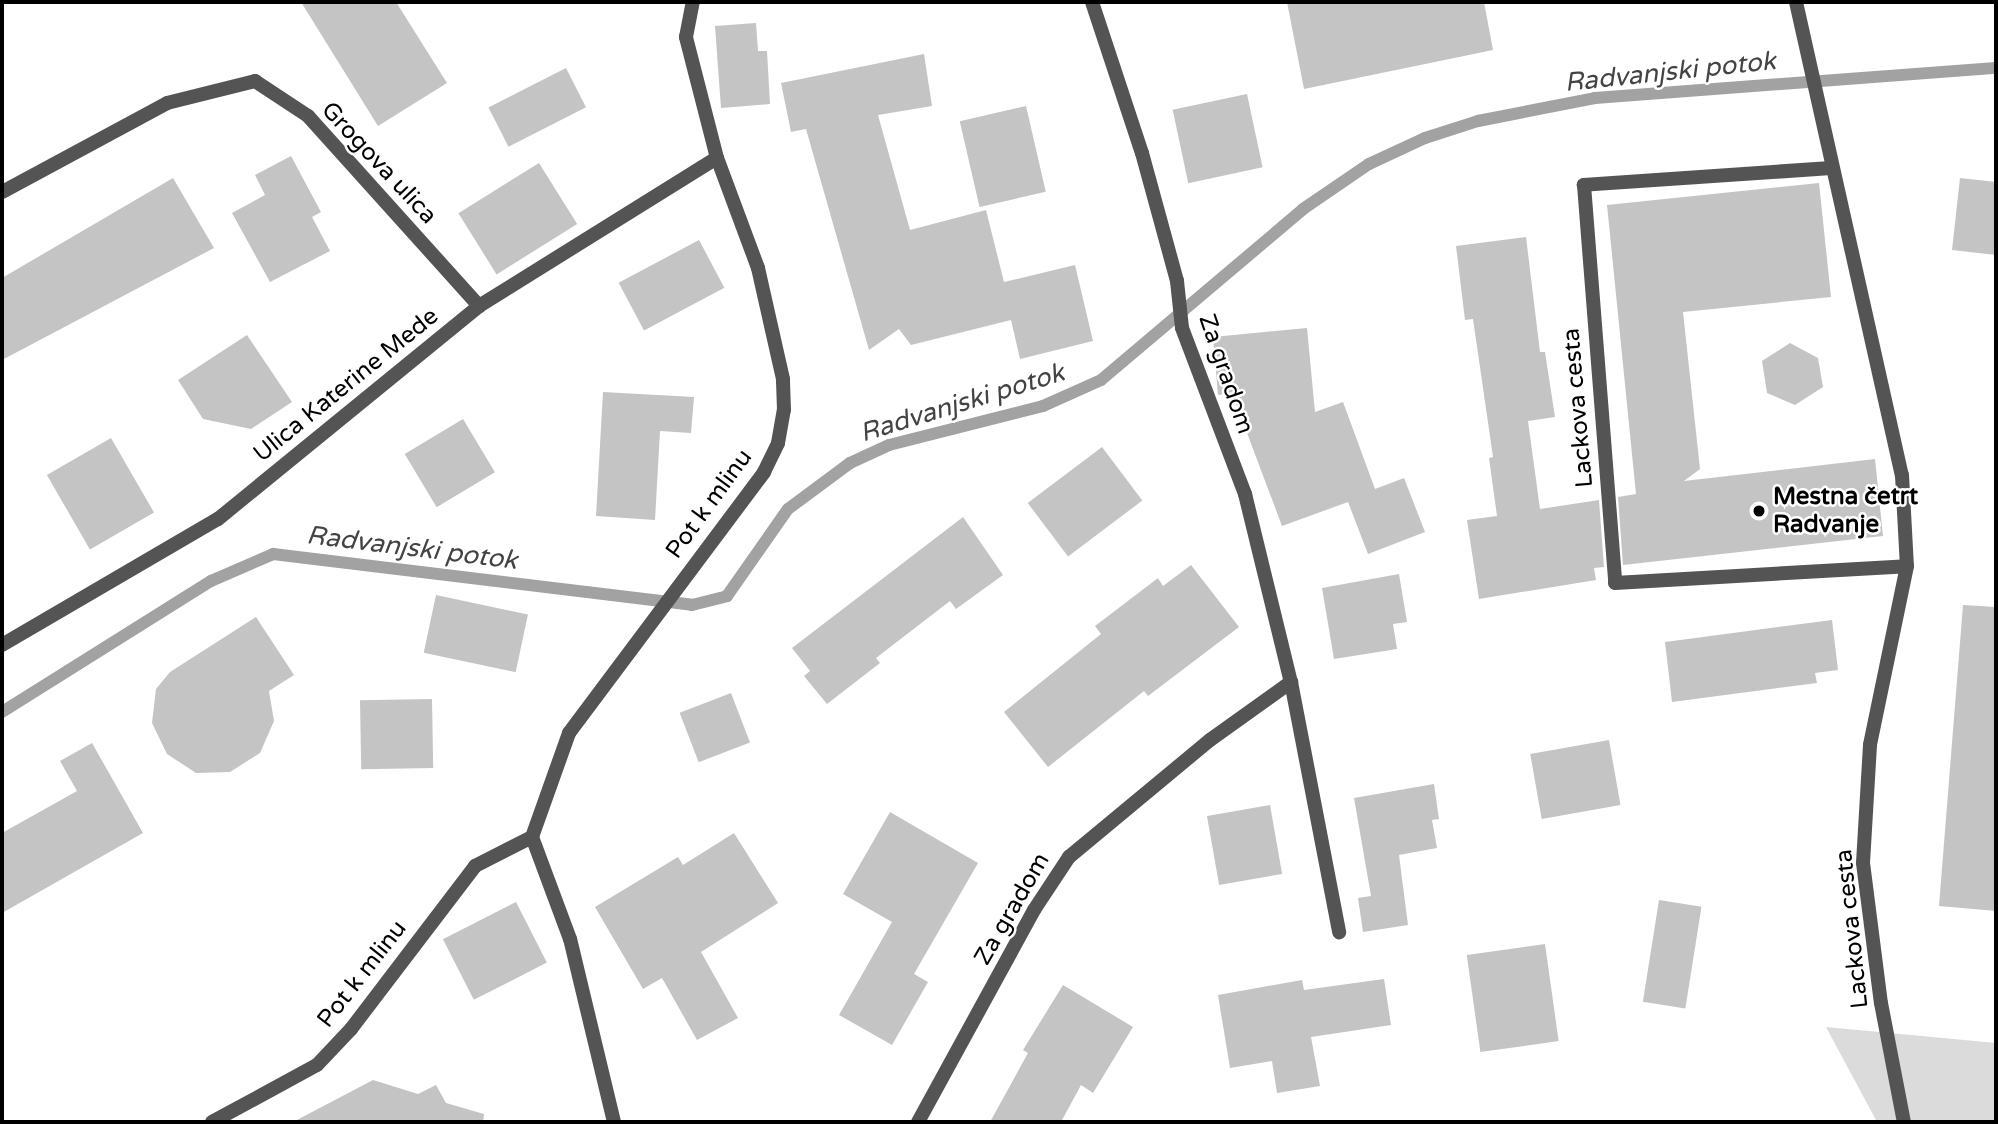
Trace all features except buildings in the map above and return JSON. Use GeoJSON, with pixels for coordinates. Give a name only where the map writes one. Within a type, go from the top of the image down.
{"type":"FeatureCollection","features":[{"type":"Feature","properties":{"kind":"street","name":"Pot k mlinu"},"geometry":{"type":"LineString","coordinates":[[212,1122],[317,1065],[351,1029],[475,866],[532,837],[569,733],[764,472],[778,443],[784,410],[783,379],[758,268],[717,158],[686,37],[693,2]]}},
{"type":"Feature","properties":{"kind":"street","name":"Za gradom"},"geometry":{"type":"LineString","coordinates":[[1092,2],[1142,153],[1177,281],[1182,327],[1245,494],[1292,682],[1339,932]]}},
{"type":"Feature","properties":{"kind":"street","name":"Lackova cesta"},"geometry":{"type":"LineString","coordinates":[[1796,2],[1830,168],[1902,475],[1907,566],[1870,745],[1863,863],[1881,1003],[1904,1122]]}},
{"type":"Feature","properties":{"kind":"street","name":"Grogova ulica"},"geometry":{"type":"LineString","coordinates":[[2,192],[167,103],[255,81],[308,116],[479,306]]}},
{"type":"Feature","properties":{"kind":"street","name":"Ulica Katerine Mede"},"geometry":{"type":"LineString","coordinates":[[2,645],[218,519],[479,306],[717,158]]}},
{"type":"Feature","properties":{"kind":"street","name":"Lackova cesta"},"geometry":{"type":"LineString","coordinates":[[1830,168],[1584,186],[1615,583],[1907,566]]}},
{"type":"Feature","properties":{"kind":"street","name":"Za gradom"},"geometry":{"type":"LineString","coordinates":[[918,1122],[1034,909],[1069,857],[1210,740],[1292,682]]}},
{"type":"Feature","properties":{"kind":"street"},"geometry":{"type":"LineString","coordinates":[[532,837],[570,939],[614,1122]]}},
{"type":"Feature","properties":{"kind":"shaded area"},"geometry":{"type":"Polygon","coordinates":[[[1826,1027],[1996,1043],[1996,1122],[1877,1122],[1826,1027]]]}},
{"type":"Feature","properties":{"kind":"waterway","name":"Radvanjski potok"},"geometry":{"type":"LineString","coordinates":[[2,712],[211,581],[273,554],[692,605],[727,596],[788,509],[850,463],[889,445],[1043,406],[1101,380],[1303,209],[1369,164],[1425,138],[1478,121],[1595,98],[1996,68]]}},
{"type":"Feature","properties":{"kind":"place","name":"Mestna četrt Radvanje"},"geometry":{"type":"Point","coordinates":[1759,511]}}]}
